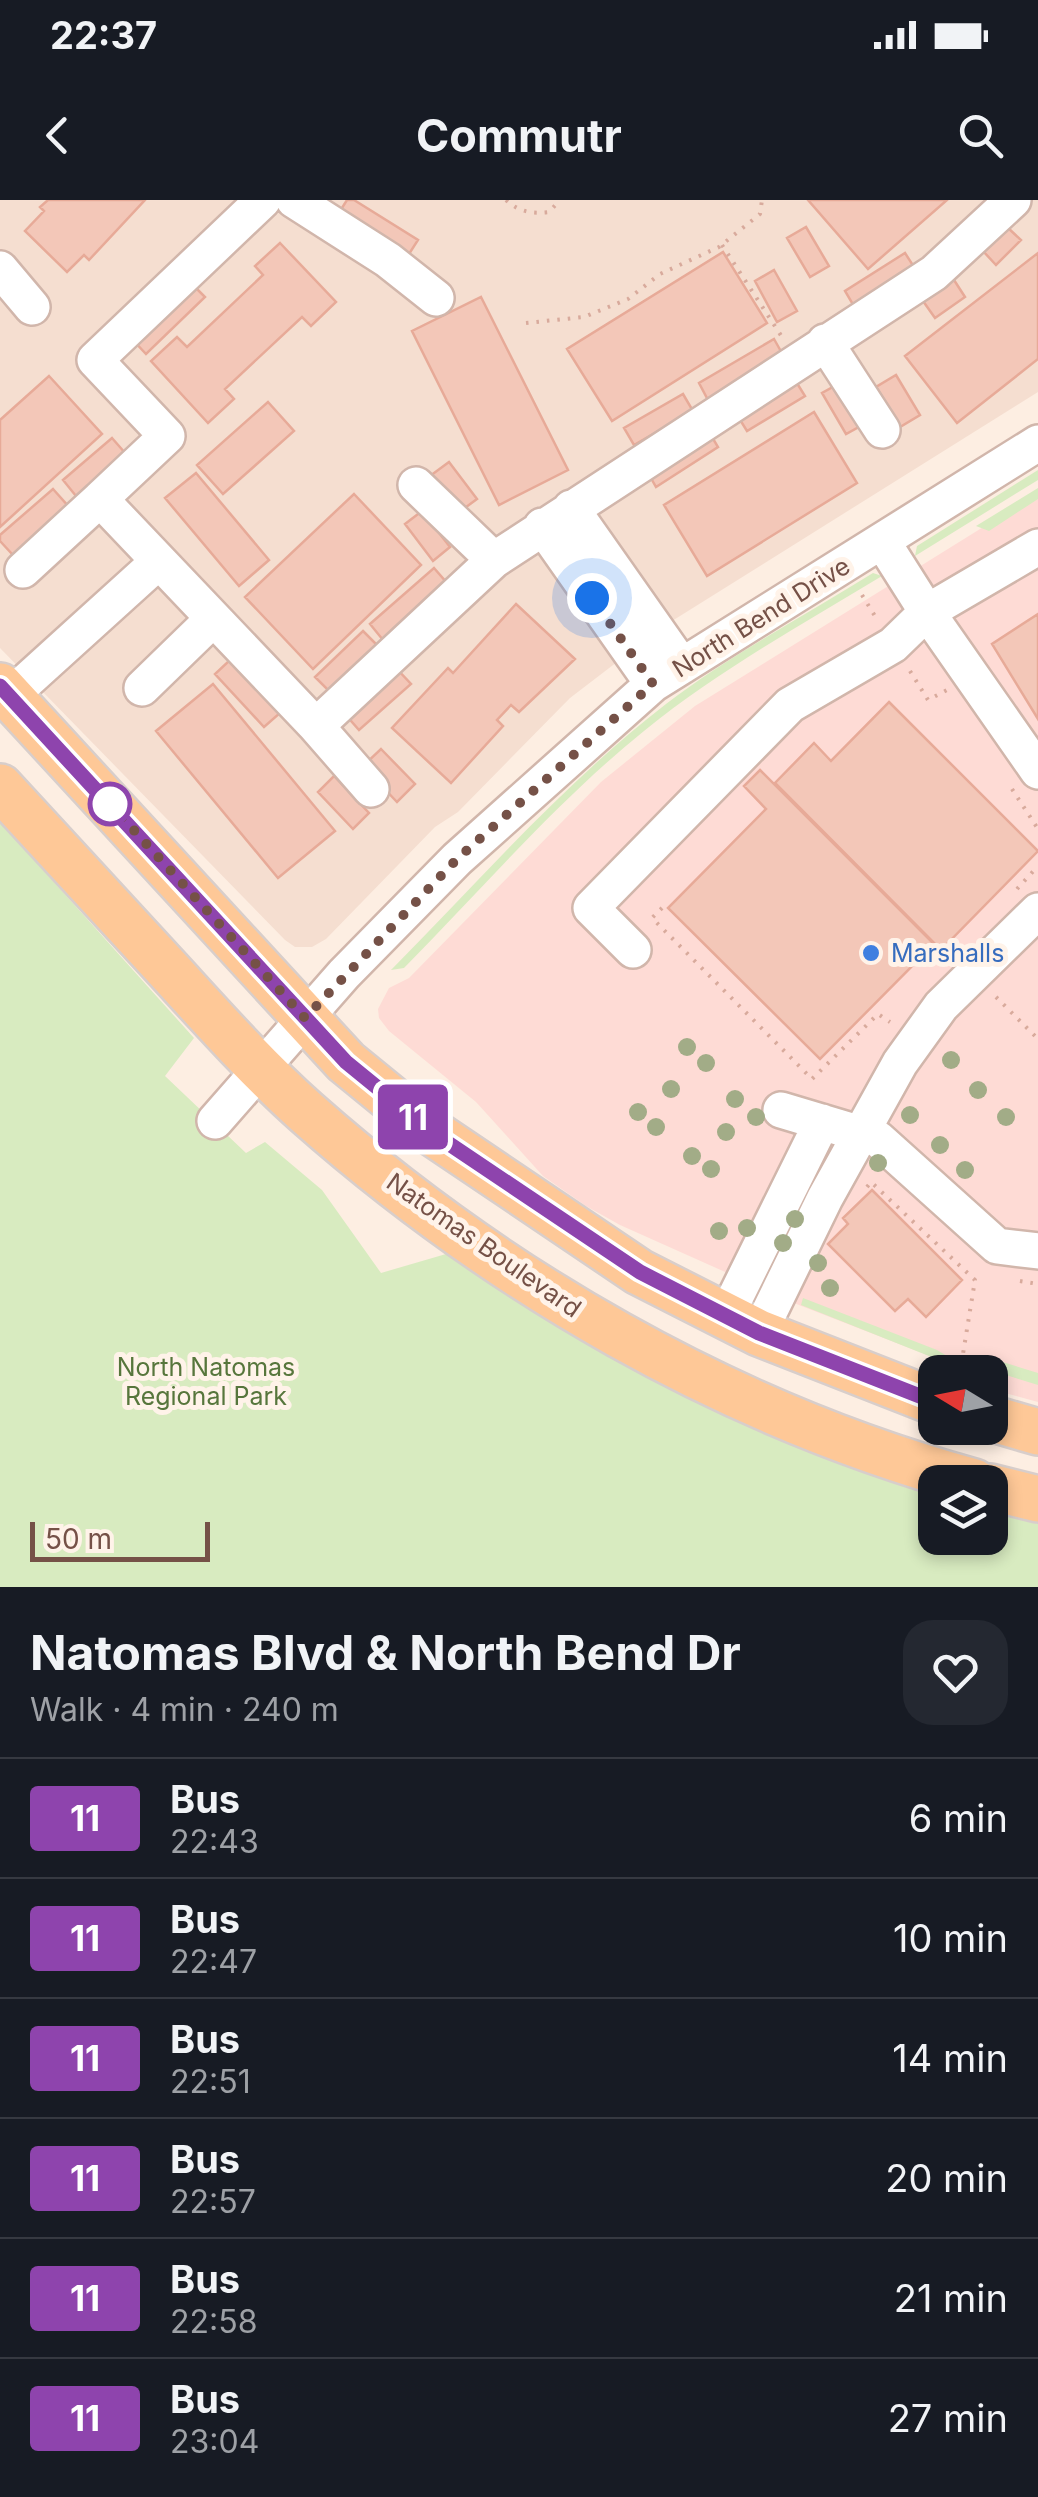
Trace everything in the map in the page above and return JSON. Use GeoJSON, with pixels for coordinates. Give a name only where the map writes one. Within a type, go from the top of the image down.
{"type":"FeatureCollection","features":[{"type":"Feature","properties":{"kind":"main road"},"geometry":{"type":"LineString","coordinates":[[5,691],[346,1062],[478,1166],[612,1255],[742,1324],[918,1395]]}},
{"type":"Feature","properties":{"kind":"main road","name":"Natomas Boulevard"},"geometry":{"type":"LineString","coordinates":[[0,787],[262,1068],[318,1122],[446,1224],[603,1326],[680,1368],[775,1412],[922,1465]]}},
{"type":"Feature","properties":{"kind":"main road"},"geometry":{"type":"LineString","coordinates":[[1008,1423],[1038,1432]]}},
{"type":"Feature","properties":{"kind":"main road"},"geometry":{"type":"LineString","coordinates":[[1008,1492],[1038,1500]]}},
{"type":"Feature","properties":{"kind":"street"},"geometry":{"type":"LineString","coordinates":[[23,570],[167,436],[96,360],[263,200]]}},
{"type":"Feature","properties":{"kind":"street"},"geometry":{"type":"LineString","coordinates":[[294,200],[388,260],[436,298]]}},
{"type":"Feature","properties":{"kind":"street"},"geometry":{"type":"LineString","coordinates":[[316,726],[494,560],[934,274],[1012,200]]}},
{"type":"Feature","properties":{"kind":"street"},"geometry":{"type":"LineString","coordinates":[[0,269],[32,306]]}},
{"type":"Feature","properties":{"kind":"street"},"geometry":{"type":"LineString","coordinates":[[811,352],[882,430]]}},
{"type":"Feature","properties":{"kind":"street","name":"North Bend Drive"},"geometry":{"type":"LineString","coordinates":[[214,1121],[305,1018],[457,859],[667,675],[1038,443]]}},
{"type":"Feature","properties":{"kind":"street"},"geometry":{"type":"LineString","coordinates":[[416,485],[494,560]]}},
{"type":"Feature","properties":{"kind":"street"},"geometry":{"type":"LineString","coordinates":[[100,499],[316,726],[371,790]]}},
{"type":"Feature","properties":{"kind":"street"},"geometry":{"type":"LineString","coordinates":[[557,517],[667,675]]}},
{"type":"Feature","properties":{"kind":"street"},"geometry":{"type":"LineString","coordinates":[[882,540],[1023,777]]}},
{"type":"Feature","properties":{"kind":"street"},"geometry":{"type":"LineString","coordinates":[[633,950],[592,908],[790,705],[893,645],[927,612],[1038,546]]}},
{"type":"Feature","properties":{"kind":"street"},"geometry":{"type":"LineString","coordinates":[[5,691],[159,561]]}},
{"type":"Feature","properties":{"kind":"street"},"geometry":{"type":"LineString","coordinates":[[142,688],[213,619]]}},
{"type":"Feature","properties":{"kind":"street"},"geometry":{"type":"LineString","coordinates":[[742,1324],[836,1177],[900,1063],[1026,902]]}},
{"type":"Feature","properties":{"kind":"street"},"geometry":{"type":"LineString","coordinates":[[781,1110],[878,1138],[996,1246],[1038,1251]]}},
{"type":"Feature","properties":{"kind":"street"},"geometry":{"type":"LineString","coordinates":[[742,1324],[822,1122]]}},
{"type":"Feature","properties":{"kind":"path"},"geometry":{"type":"LineString","coordinates":[[506,200],[533,214],[549,212],[560,200]]}},
{"type":"Feature","properties":{"kind":"path"},"geometry":{"type":"LineString","coordinates":[[526,323],[584,317],[628,300],[660,274],[722,244],[760,214],[762,200]]}},
{"type":"Feature","properties":{"kind":"path"},"geometry":{"type":"LineString","coordinates":[[722,244],[811,352]]}},
{"type":"Feature","properties":{"kind":"path"},"geometry":{"type":"LineString","coordinates":[[862,595],[928,700],[948,689]]}},
{"type":"Feature","properties":{"kind":"path"},"geometry":{"type":"LineString","coordinates":[[1023,777],[1038,830]]}},
{"type":"Feature","properties":{"kind":"path"},"geometry":{"type":"LineString","coordinates":[[1026,902],[1038,866]]}},
{"type":"Feature","properties":{"kind":"path"},"geometry":{"type":"LineString","coordinates":[[662,908],[652,918],[812,1079],[878,1014],[889,1023],[897,1016]]}},
{"type":"Feature","properties":{"kind":"path"},"geometry":{"type":"LineString","coordinates":[[836,1177],[865,1189],[871,1182],[974,1280],[963,1355]]}},
{"type":"Feature","properties":{"kind":"shaded area"},"geometry":{"type":"Polygon","coordinates":[[[0,200],[1038,200],[1038,392],[664,626],[570,698],[458,812],[435,827],[326,939],[312,947],[295,947],[0,648],[0,200]]]}},
{"type":"Feature","properties":{"kind":"shaded area"},"geometry":{"type":"Polygon","coordinates":[[[1038,493],[1038,1402],[1008,1394],[1008,1355],[927,1355],[799,1305],[586,1206],[543,1176],[476,1102],[389,1031],[379,1018],[378,1009],[389,988],[409,978],[601,782],[695,706],[1038,493]]]}},
{"type":"Feature","properties":{"kind":"green space"},"geometry":{"type":"Polygon","coordinates":[[[1038,470],[1038,480],[915,556],[917,546],[1038,470]]]}},
{"type":"Feature","properties":{"kind":"green space"},"geometry":{"type":"Polygon","coordinates":[[[1038,488],[1038,499],[989,531],[976,526],[1038,488]]]}},
{"type":"Feature","properties":{"kind":"green space"},"geometry":{"type":"Polygon","coordinates":[[[873,573],[882,576],[730,669],[644,731],[550,816],[404,968],[391,970],[558,799],[629,734],[716,669],[873,573]]]}},
{"type":"Feature","properties":{"kind":"green space","name":"North Natomas Regional Park"},"geometry":{"type":"Polygon","coordinates":[[[0,822],[194,1038],[165,1076],[246,1153],[265,1142],[322,1190],[381,1273],[446,1254],[563,1329],[681,1393],[804,1449],[918,1490],[918,1555],[1008,1555],[1008,1516],[1038,1524],[1038,1587],[0,1587],[0,822]]]}},
{"type":"Feature","properties":{"kind":"green space"},"geometry":{"type":"Polygon","coordinates":[[[803,1298],[945,1355],[926,1355],[801,1305],[803,1298]]]}},
{"type":"Feature","properties":{"kind":"green space"},"geometry":{"type":"Polygon","coordinates":[[[1008,1364],[1038,1373],[1038,1385],[1008,1376],[1008,1364]]]}},
{"type":"Feature","properties":{"kind":"building"},"geometry":{"type":"Polygon","coordinates":[[[48,200],[145,200],[89,260],[84,255],[67,272],[25,231],[44,211],[40,207],[48,200]]]}},
{"type":"Feature","properties":{"kind":"building"},"geometry":{"type":"Polygon","coordinates":[[[347,200],[354,200],[418,240],[409,254],[340,211],[347,200]]]}},
{"type":"Feature","properties":{"kind":"building"},"geometry":{"type":"Polygon","coordinates":[[[808,200],[947,200],[868,269],[808,200]]]}},
{"type":"Feature","properties":{"kind":"building"},"geometry":{"type":"Polygon","coordinates":[[[806,227],[829,266],[810,277],[787,238],[806,227]]]}},
{"type":"Feature","properties":{"kind":"building"},"geometry":{"type":"Polygon","coordinates":[[[1007,227],[1021,240],[996,265],[983,251],[1007,227]]]}},
{"type":"Feature","properties":{"kind":"building"},"geometry":{"type":"Polygon","coordinates":[[[280,243],[336,302],[311,326],[302,317],[225,389],[234,399],[208,423],[151,361],[177,337],[187,347],[263,275],[255,266],[280,243]]]}},
{"type":"Feature","properties":{"kind":"building"},"geometry":{"type":"Polygon","coordinates":[[[723,252],[767,323],[612,421],[567,349],[723,252]]]}},
{"type":"Feature","properties":{"kind":"building"},"geometry":{"type":"Polygon","coordinates":[[[905,253],[916,270],[855,308],[845,291],[905,253]]]}},
{"type":"Feature","properties":{"kind":"building"},"geometry":{"type":"Polygon","coordinates":[[[1038,253],[1038,359],[957,423],[905,356],[1038,253]]]}},
{"type":"Feature","properties":{"kind":"building"},"geometry":{"type":"Polygon","coordinates":[[[774,270],[797,311],[777,322],[755,281],[774,270]]]}},
{"type":"Feature","properties":{"kind":"building"},"geometry":{"type":"Polygon","coordinates":[[[954,280],[965,297],[935,318],[923,301],[954,280]]]}},
{"type":"Feature","properties":{"kind":"building"},"geometry":{"type":"Polygon","coordinates":[[[191,283],[205,297],[146,354],[133,340],[191,283]]]}},
{"type":"Feature","properties":{"kind":"building"},"geometry":{"type":"Polygon","coordinates":[[[481,297],[568,470],[499,505],[412,331],[481,297]]]}},
{"type":"Feature","properties":{"kind":"building"},"geometry":{"type":"Polygon","coordinates":[[[774,339],[783,355],[708,400],[699,383],[774,339]]]}},
{"type":"Feature","properties":{"kind":"building"},"geometry":{"type":"Polygon","coordinates":[[[896,375],[920,415],[900,427],[876,387],[896,375]]]}},
{"type":"Feature","properties":{"kind":"building"},"geometry":{"type":"Polygon","coordinates":[[[49,376],[102,434],[0,527],[0,420],[49,376]]]}},
{"type":"Feature","properties":{"kind":"building"},"geometry":{"type":"Polygon","coordinates":[[[795,380],[805,396],[747,431],[737,415],[795,380]]]}},
{"type":"Feature","properties":{"kind":"building"},"geometry":{"type":"Polygon","coordinates":[[[842,382],[866,423],[846,434],[822,393],[842,382]]]}},
{"type":"Feature","properties":{"kind":"building"},"geometry":{"type":"Polygon","coordinates":[[[683,394],[693,411],[634,445],[624,428],[683,394]]]}},
{"type":"Feature","properties":{"kind":"building"},"geometry":{"type":"Polygon","coordinates":[[[268,402],[294,431],[223,494],[197,465],[268,402]]]}},
{"type":"Feature","properties":{"kind":"building"},"geometry":{"type":"Polygon","coordinates":[[[814,412],[857,483],[707,576],[664,505],[814,412]]]}},
{"type":"Feature","properties":{"kind":"building"},"geometry":{"type":"Polygon","coordinates":[[[709,432],[718,447],[656,487],[647,471],[709,432]]]}},
{"type":"Feature","properties":{"kind":"building"},"geometry":{"type":"Polygon","coordinates":[[[112,438],[126,454],[76,496],[63,480],[112,438]]]}},
{"type":"Feature","properties":{"kind":"building"},"geometry":{"type":"Polygon","coordinates":[[[449,462],[477,499],[458,513],[430,476],[449,462]]]}},
{"type":"Feature","properties":{"kind":"building"},"geometry":{"type":"Polygon","coordinates":[[[196,473],[269,560],[239,586],[165,498],[196,473]]]}},
{"type":"Feature","properties":{"kind":"building"},"geometry":{"type":"Polygon","coordinates":[[[53,489],[69,507],[13,555],[0,541],[0,535],[53,489]]]}},
{"type":"Feature","properties":{"kind":"building"},"geometry":{"type":"Polygon","coordinates":[[[354,494],[421,565],[313,669],[245,597],[354,494]]]}},
{"type":"Feature","properties":{"kind":"building"},"geometry":{"type":"Polygon","coordinates":[[[422,511],[450,547],[433,561],[405,524],[422,511]]]}},
{"type":"Feature","properties":{"kind":"building"},"geometry":{"type":"Polygon","coordinates":[[[434,568],[447,583],[383,640],[370,624],[434,568]]]}},
{"type":"Feature","properties":{"kind":"building"},"geometry":{"type":"Polygon","coordinates":[[[516,604],[575,659],[519,712],[511,705],[497,720],[503,726],[451,783],[392,728],[448,668],[453,673],[516,604]]]}},
{"type":"Feature","properties":{"kind":"building"},"geometry":{"type":"Polygon","coordinates":[[[1038,614],[1038,719],[992,644],[1038,614]]]}},
{"type":"Feature","properties":{"kind":"building"},"geometry":{"type":"Polygon","coordinates":[[[363,631],[378,646],[330,692],[315,677],[363,631]]]}},
{"type":"Feature","properties":{"kind":"building"},"geometry":{"type":"Polygon","coordinates":[[[230,660],[280,713],[264,727],[215,674],[230,660]]]}},
{"type":"Feature","properties":{"kind":"building"},"geometry":{"type":"Polygon","coordinates":[[[396,668],[411,684],[359,730],[345,714],[396,668]]]}},
{"type":"Feature","properties":{"kind":"building"},"geometry":{"type":"Polygon","coordinates":[[[213,684],[335,831],[278,878],[156,731],[213,684]]]}},
{"type":"Feature","properties":{"kind":"building"},"geometry":{"type":"Polygon","coordinates":[[[889,702],[1038,851],[941,950],[775,783],[814,743],[831,761],[889,702]]]}},
{"type":"Feature","properties":{"kind":"building"},"geometry":{"type":"Polygon","coordinates":[[[381,749],[415,784],[397,802],[363,766],[381,749]]]}},
{"type":"Feature","properties":{"kind":"building"},"geometry":{"type":"Polygon","coordinates":[[[760,770],[934,944],[820,1059],[668,908],[766,809],[744,786],[760,770]]]}},
{"type":"Feature","properties":{"kind":"building"},"geometry":{"type":"Polygon","coordinates":[[[334,776],[369,813],[353,829],[318,792],[334,776]]]}},
{"type":"Feature","properties":{"kind":"building"},"geometry":{"type":"Polygon","coordinates":[[[872,1190],[962,1280],[926,1317],[908,1299],[895,1311],[828,1244],[848,1224],[843,1218],[872,1190]]]}},
{"type":"Feature","properties":{"kind":"bus line","name":"11"},"geometry":{"type":"LineString","coordinates":[[0,686],[346,1062],[433,1133],[640,1272],[759,1333],[918,1396]]}},
{"type":"Feature","properties":{"kind":"place","name":"Marshalls"},"geometry":{"type":"Point","coordinates":[871,953]}},
{"type":"Feature","properties":{"kind":"route"},"geometry":{"type":"LineString","coordinates":[[110,804],[305,1018],[457,859],[653,684],[592,598]]}}]}
